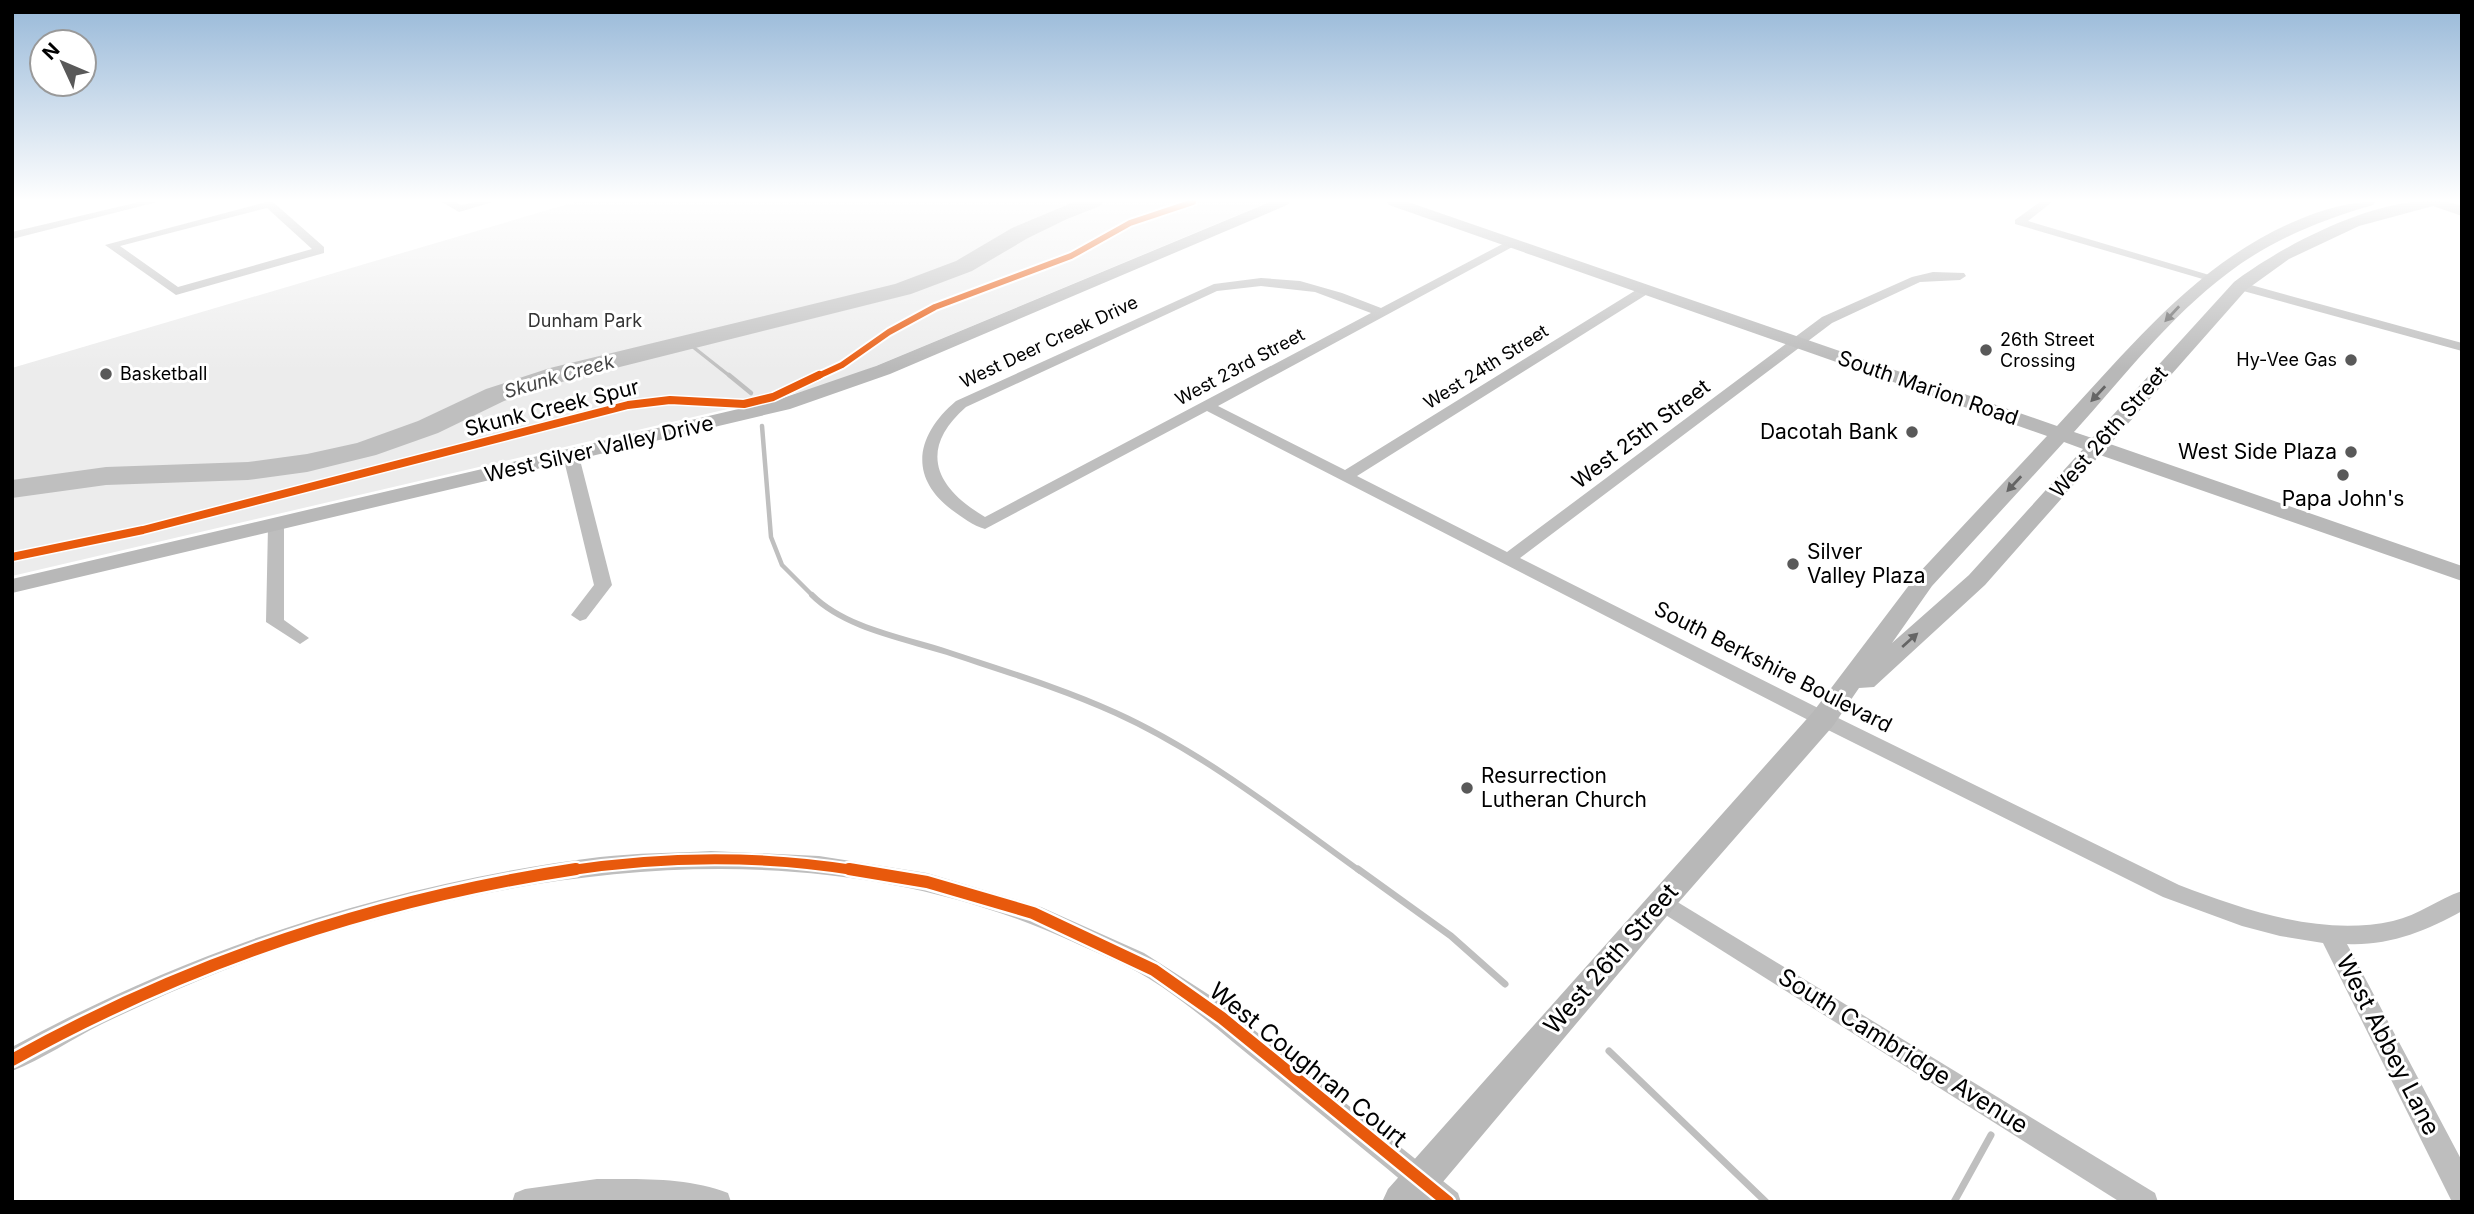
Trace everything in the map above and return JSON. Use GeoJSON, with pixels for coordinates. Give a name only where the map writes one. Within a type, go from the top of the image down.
{"type":"FeatureCollection","features":[{"type":"Feature","properties":{"kind":"main road","name":"West Silver Valley Drive"},"geometry":{"type":"LineString","coordinates":[[12,586],[783,405],[837,388],[1146,259]]}},
{"type":"Feature","properties":{"kind":"main road","name":"South Marion Road"},"geometry":{"type":"LineString","coordinates":[[1556,259],[2462,574]]}},
{"type":"Feature","properties":{"kind":"main road","name":"West 26th Street"},"geometry":{"type":"LineString","coordinates":[[1411,1191],[1661,901],[1823,719],[1924,581],[2210,277],[2236,259]]}},
{"type":"Feature","properties":{"kind":"main road"},"geometry":{"type":"LineString","coordinates":[[2240,286],[2232,281],[2234,271],[2252,259]]}},
{"type":"Feature","properties":{"kind":"main road","name":"West 26th Street"},"geometry":{"type":"LineString","coordinates":[[1823,719],[1977,580],[2094,446],[2240,286],[2278,259]]}},
{"type":"Feature","properties":{"kind":"main road"},"geometry":{"type":"LineString","coordinates":[[2170,362],[2180,330],[2218,286],[2210,277]]}},
{"type":"Feature","properties":{"kind":"street"},"geometry":{"type":"LineString","coordinates":[[129,259],[176,291],[290,259]]}},
{"type":"Feature","properties":{"kind":"street","name":"West 23rd Street"},"geometry":{"type":"LineString","coordinates":[[985,524],[1483,259]]}},
{"type":"Feature","properties":{"kind":"street"},"geometry":{"type":"LineString","coordinates":[[2146,259],[2210,277]]}},
{"type":"Feature","properties":{"kind":"street","name":"West 25th Street"},"geometry":{"type":"LineString","coordinates":[[1509,558],[1827,320],[1880,297],[1912,278],[1960,276]]}},
{"type":"Feature","properties":{"kind":"street","name":"West Deer Creek Drive"},"geometry":{"type":"LineString","coordinates":[[985,524],[950,500],[936,484],[928,455],[932,437],[939,425],[961,404],[1214,288],[1255,281],[1293,282],[1318,286],[1382,313]]}},
{"type":"Feature","properties":{"kind":"street"},"geometry":{"type":"LineString","coordinates":[[2240,286],[2462,348]]}},
{"type":"Feature","properties":{"kind":"street","name":"West 24th Street"},"geometry":{"type":"LineString","coordinates":[[1346,476],[1645,290]]}},
{"type":"Feature","properties":{"kind":"street","name":"South Berkshire Boulevard"},"geometry":{"type":"LineString","coordinates":[[1208,406],[1823,719],[2171,891],[2227,913],[2287,929],[2331,935],[2376,933],[2412,926],[2442,914],[2462,900]]}},
{"type":"Feature","properties":{"kind":"street"},"geometry":{"type":"LineString","coordinates":[[571,456],[603,585],[580,615]]}},
{"type":"Feature","properties":{"kind":"street"},"geometry":{"type":"LineString","coordinates":[[276,526],[275,622],[300,638]]}},
{"type":"Feature","properties":{"kind":"street","name":"West Coughran Court"},"geometry":{"type":"LineString","coordinates":[[12,1060],[100,1013],[183,976],[344,918],[442,891],[534,872],[599,864],[685,859],[786,860],[904,875],[1014,905],[1071,928],[1139,961],[1226,1022],[1411,1191],[1448,1202]]}},
{"type":"Feature","properties":{"kind":"street","name":"South Cambridge Avenue"},"geometry":{"type":"LineString","coordinates":[[1661,901],[2145,1202]]}},
{"type":"Feature","properties":{"kind":"street","name":"West Abbey Lane"},"geometry":{"type":"LineString","coordinates":[[2331,935],[2462,1193]]}},
{"type":"Feature","properties":{"kind":"street"},"geometry":{"type":"LineString","coordinates":[[525,1202],[546,1197],[648,1192],[718,1202]]}},
{"type":"Feature","properties":{"kind":"green space","name":"Dunham Park"},"geometry":{"type":"Polygon","coordinates":[[[383,259],[1133,259],[830,385],[12,576],[12,368],[383,259]]]}},
{"type":"Feature","properties":{"kind":"waterway","name":"Skunk Creek"},"geometry":{"type":"LineString","coordinates":[[12,489],[106,476],[248,471],[307,463],[366,449],[428,427],[495,395],[559,374],[903,289],[976,259]]}},
{"type":"Feature","properties":{"kind":"waterway"},"geometry":{"type":"LineString","coordinates":[[688,343],[731,377]]}},
{"type":"Feature","properties":{"kind":"waterway"},"geometry":{"type":"LineString","coordinates":[[729,375],[751,393]]}},
{"type":"Feature","properties":{"kind":"waterway"},"geometry":{"type":"LineString","coordinates":[[762,426],[771,537],[782,565],[812,595]]}},
{"type":"Feature","properties":{"kind":"waterway"},"geometry":{"type":"LineString","coordinates":[[812,595],[825,606],[858,624],[1053,688],[1149,729],[1242,786],[1360,871]]}},
{"type":"Feature","properties":{"kind":"waterway"},"geometry":{"type":"LineString","coordinates":[[1358,869],[1451,936],[1505,984]]}},
{"type":"Feature","properties":{"kind":"waterway"},"geometry":{"type":"LineString","coordinates":[[1609,1051],[1766,1202]]}},
{"type":"Feature","properties":{"kind":"waterway"},"geometry":{"type":"LineString","coordinates":[[1954,1202],[1991,1135]]}},
{"type":"Feature","properties":{"kind":"cycle path","name":"Skunk Creek Spur"},"geometry":{"type":"LineString","coordinates":[[12,557],[143,530],[628,405],[670,400],[744,404],[773,397],[842,365],[889,332],[935,307],[1064,259]]}},
{"type":"Feature","properties":{"kind":"cycle path"},"geometry":{"type":"LineString","coordinates":[[12,1060],[109,1009],[210,966],[385,907],[493,882],[602,865],[711,859],[819,864],[927,882],[1033,913],[1136,960],[1206,1005],[1448,1202]]}},
{"type":"Feature","properties":{"kind":"place","name":"26th Street Crossing"},"geometry":{"type":"Point","coordinates":[1986,350]}},
{"type":"Feature","properties":{"kind":"place","name":"Hy-Vee Gas"},"geometry":{"type":"Point","coordinates":[2351,360]}},
{"type":"Feature","properties":{"kind":"place","name":"Basketball"},"geometry":{"type":"Point","coordinates":[106,374]}},
{"type":"Feature","properties":{"kind":"place","name":"Dacotah Bank"},"geometry":{"type":"Point","coordinates":[1912,432]}},
{"type":"Feature","properties":{"kind":"place","name":"West Side Plaza"},"geometry":{"type":"Point","coordinates":[2351,452]}},
{"type":"Feature","properties":{"kind":"place","name":"Papa John's"},"geometry":{"type":"Point","coordinates":[2343,475]}},
{"type":"Feature","properties":{"kind":"place","name":"Silver Valley Plaza"},"geometry":{"type":"Point","coordinates":[1793,564]}},
{"type":"Feature","properties":{"kind":"place","name":"Resurrection Lutheran Church"},"geometry":{"type":"Point","coordinates":[1467,788]}}]}
